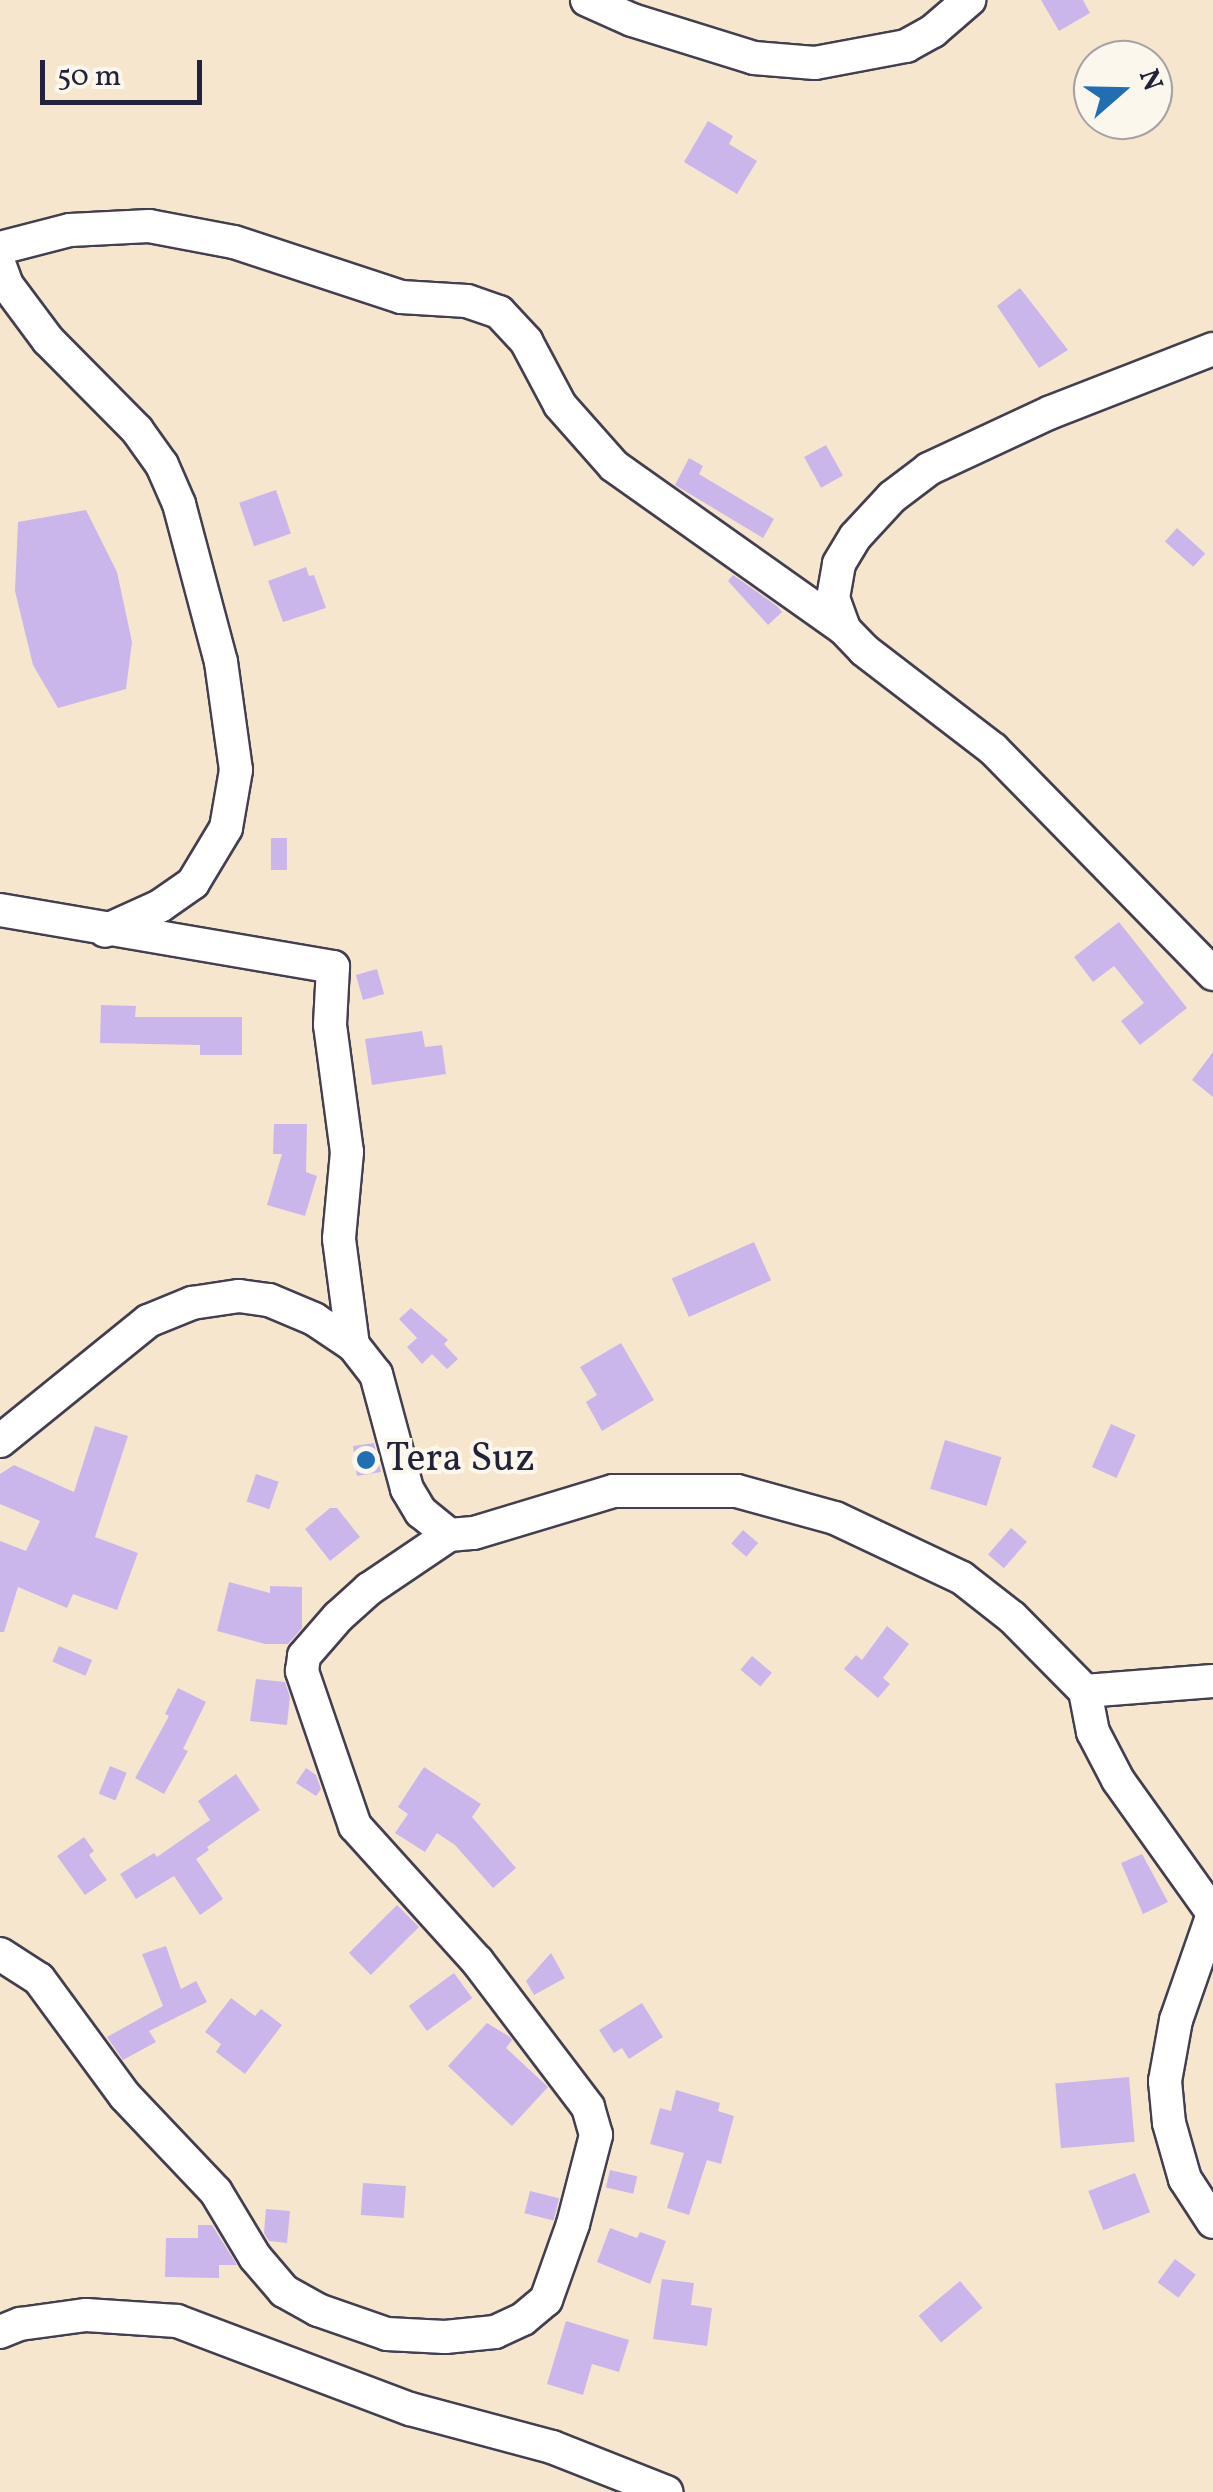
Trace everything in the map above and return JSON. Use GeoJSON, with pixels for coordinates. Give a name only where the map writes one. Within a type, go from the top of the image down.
{"type":"FeatureCollection","features":[{"type":"Feature","properties":{"kind":"street"},"geometry":{"type":"LineString","coordinates":[[588,0],[632,20],[754,58],[815,63],[906,46],[934,31],[969,0]]}},
{"type":"Feature","properties":{"kind":"street"},"geometry":{"type":"LineString","coordinates":[[0,248],[70,230],[149,226],[234,242],[401,297],[468,300],[499,312],[526,341],[560,405],[614,466],[844,629],[864,650],[994,749],[1213,974]]}},
{"type":"Feature","properties":{"kind":"street"},"geometry":{"type":"LineString","coordinates":[[0,266],[7,284],[48,340],[137,430],[162,465],[179,504],[221,662],[236,770],[226,828],[193,882],[160,906],[105,930]]}},
{"type":"Feature","properties":{"kind":"street"},"geometry":{"type":"LineString","coordinates":[[844,629],[834,598],[839,564],[854,537],[892,497],[929,470],[1051,412],[1213,349]]}},
{"type":"Feature","properties":{"kind":"street"},"geometry":{"type":"LineString","coordinates":[[0,910],[332,968],[330,1025],[347,1152],[339,1239],[353,1345]]}},
{"type":"Feature","properties":{"kind":"street"},"geometry":{"type":"LineString","coordinates":[[0,1441],[148,1321],[192,1303],[239,1296],[269,1300],[314,1319],[353,1345],[376,1374],[388,1404],[407,1489],[420,1512],[449,1536]]}},
{"type":"Feature","properties":{"kind":"street"},"geometry":{"type":"LineString","coordinates":[[0,1954],[38,1980],[125,2096],[216,2192],[255,2257],[284,2291],[318,2310],[387,2334],[445,2337],[494,2332],[523,2319],[546,2300],[573,2224],[596,2136],[588,2106],[477,1961],[355,1826],[302,1671],[304,1656],[369,1589],[449,1536],[474,1533],[613,1491],[738,1491],[780,1500],[901,1546],[962,1578],[1012,1618],[1085,1691],[1094,1732],[1118,1780],[1213,1914],[1176,2020],[1165,2081],[1169,2123],[1185,2179],[1213,2222]]}},
{"type":"Feature","properties":{"kind":"street"},"geometry":{"type":"LineString","coordinates":[[1085,1691],[1213,1681]]}},
{"type":"Feature","properties":{"kind":"street"},"geometry":{"type":"LineString","coordinates":[[0,2332],[20,2324],[86,2316],[176,2321],[410,2409],[552,2446],[666,2492]]}},
{"type":"Feature","properties":{"kind":"building"},"geometry":{"type":"Polygon","coordinates":[[[1041,0],[1083,0],[1090,13],[1059,31],[1041,0]]]}},
{"type":"Feature","properties":{"kind":"building"},"geometry":{"type":"Polygon","coordinates":[[[708,121],[733,136],[729,144],[757,161],[737,194],[684,162],[708,121]]]}},
{"type":"Feature","properties":{"kind":"building"},"geometry":{"type":"Polygon","coordinates":[[[1020,288],[1068,350],[1039,368],[997,306],[1020,288]]]}},
{"type":"Feature","properties":{"kind":"building"},"geometry":{"type":"Polygon","coordinates":[[[826,445],[843,476],[821,488],[804,457],[826,445]]]}},
{"type":"Feature","properties":{"kind":"building"},"geometry":{"type":"Polygon","coordinates":[[[689,458],[703,466],[699,474],[774,519],[763,538],[675,485],[689,458]]]}},
{"type":"Feature","properties":{"kind":"building"},"geometry":{"type":"Polygon","coordinates":[[[276,490],[291,533],[254,546],[239,503],[276,490]]]}},
{"type":"Feature","properties":{"kind":"building"},"geometry":{"type":"Polygon","coordinates":[[[86,510],[117,572],[132,642],[126,689],[58,708],[33,665],[15,591],[18,522],[86,510]]]}},
{"type":"Feature","properties":{"kind":"building"},"geometry":{"type":"Polygon","coordinates":[[[1177,528],[1205,553],[1193,567],[1165,541],[1177,528]]]}},
{"type":"Feature","properties":{"kind":"building"},"geometry":{"type":"Polygon","coordinates":[[[306,567],[309,576],[314,575],[326,608],[283,622],[268,581],[306,567]]]}},
{"type":"Feature","properties":{"kind":"building"},"geometry":{"type":"Polygon","coordinates":[[[733,575],[782,612],[768,625],[728,581],[733,575]]]}},
{"type":"Feature","properties":{"kind":"building"},"geometry":{"type":"Polygon","coordinates":[[[271,838],[287,838],[287,870],[271,870],[271,838]]]}},
{"type":"Feature","properties":{"kind":"building"},"geometry":{"type":"Polygon","coordinates":[[[1119,922],[1187,1008],[1140,1045],[1121,1021],[1144,1003],[1114,966],[1093,982],[1074,957],[1119,922]]]}},
{"type":"Feature","properties":{"kind":"building"},"geometry":{"type":"Polygon","coordinates":[[[377,969],[384,994],[363,1000],[356,975],[377,969]]]}},
{"type":"Feature","properties":{"kind":"building"},"geometry":{"type":"Polygon","coordinates":[[[101,1005],[136,1006],[135,1017],[242,1017],[242,1055],[200,1055],[200,1045],[100,1043],[101,1005]]]}},
{"type":"Feature","properties":{"kind":"building"},"geometry":{"type":"Polygon","coordinates":[[[422,1031],[425,1047],[442,1045],[446,1074],[372,1085],[365,1039],[422,1031]]]}},
{"type":"Feature","properties":{"kind":"building"},"geometry":{"type":"Polygon","coordinates":[[[1213,1052],[1213,1097],[1192,1080],[1213,1052]]]}},
{"type":"Feature","properties":{"kind":"building"},"geometry":{"type":"Polygon","coordinates":[[[274,1124],[307,1124],[306,1172],[317,1176],[305,1216],[267,1205],[282,1154],[273,1154],[274,1124]]]}},
{"type":"Feature","properties":{"kind":"building"},"geometry":{"type":"Polygon","coordinates":[[[754,1242],[771,1280],[689,1317],[672,1279],[754,1242]]]}},
{"type":"Feature","properties":{"kind":"building"},"geometry":{"type":"Polygon","coordinates":[[[411,1308],[448,1340],[444,1344],[458,1359],[447,1369],[432,1354],[422,1364],[407,1347],[417,1338],[399,1319],[411,1308]]]}},
{"type":"Feature","properties":{"kind":"building"},"geometry":{"type":"Polygon","coordinates":[[[621,1343],[654,1400],[602,1431],[586,1402],[597,1395],[580,1367],[621,1343]]]}},
{"type":"Feature","properties":{"kind":"building"},"geometry":{"type":"Polygon","coordinates":[[[1111,1424],[1136,1435],[1117,1478],[1092,1467],[1111,1424]]]}},
{"type":"Feature","properties":{"kind":"building"},"geometry":{"type":"Polygon","coordinates":[[[95,1426],[128,1436],[95,1537],[138,1553],[117,1610],[73,1594],[67,1608],[18,1587],[4,1632],[0,1632],[0,1541],[26,1551],[40,1521],[0,1504],[0,1474],[14,1465],[74,1492],[95,1426]]]}},
{"type":"Feature","properties":{"kind":"building"},"geometry":{"type":"Polygon","coordinates":[[[945,1440],[1001,1457],[987,1506],[930,1489],[945,1440]]]}},
{"type":"Feature","properties":{"kind":"building"},"geometry":{"type":"Polygon","coordinates":[[[374,1443],[381,1472],[357,1476],[353,1446],[374,1443]]]}},
{"type":"Feature","properties":{"kind":"building"},"geometry":{"type":"Polygon","coordinates":[[[256,1474],[279,1482],[269,1509],[247,1501],[256,1474]]]}},
{"type":"Feature","properties":{"kind":"building"},"geometry":{"type":"Polygon","coordinates":[[[330,1508],[337,1508],[360,1537],[330,1561],[305,1529],[330,1508]]]}},
{"type":"Feature","properties":{"kind":"building"},"geometry":{"type":"Polygon","coordinates":[[[1011,1528],[1027,1542],[1004,1568],[988,1554],[1011,1528]]]}},
{"type":"Feature","properties":{"kind":"building"},"geometry":{"type":"Polygon","coordinates":[[[743,1530],[758,1543],[746,1557],[731,1544],[743,1530]]]}},
{"type":"Feature","properties":{"kind":"building"},"geometry":{"type":"Polygon","coordinates":[[[229,1582],[270,1593],[270,1586],[302,1587],[302,1628],[288,1644],[265,1644],[217,1631],[229,1582]]]}},
{"type":"Feature","properties":{"kind":"building"},"geometry":{"type":"Polygon","coordinates":[[[887,1626],[909,1644],[883,1678],[890,1684],[878,1698],[844,1669],[856,1655],[862,1660],[887,1626]]]}},
{"type":"Feature","properties":{"kind":"building"},"geometry":{"type":"Polygon","coordinates":[[[59,1646],[92,1660],[85,1676],[52,1662],[59,1646]]]}},
{"type":"Feature","properties":{"kind":"building"},"geometry":{"type":"Polygon","coordinates":[[[752,1656],[772,1673],[760,1687],[740,1670],[752,1656]]]}},
{"type":"Feature","properties":{"kind":"building"},"geometry":{"type":"Polygon","coordinates":[[[256,1679],[285,1682],[290,1697],[287,1725],[250,1721],[256,1679]]]}},
{"type":"Feature","properties":{"kind":"building"},"geometry":{"type":"Polygon","coordinates":[[[178,1688],[206,1702],[183,1749],[188,1751],[164,1794],[135,1778],[169,1716],[165,1714],[178,1688]]]}},
{"type":"Feature","properties":{"kind":"building"},"geometry":{"type":"Polygon","coordinates":[[[110,1766],[127,1773],[115,1801],[99,1794],[110,1766]]]}},
{"type":"Feature","properties":{"kind":"building"},"geometry":{"type":"Polygon","coordinates":[[[424,1767],[481,1804],[472,1817],[516,1868],[493,1888],[455,1845],[437,1833],[425,1852],[395,1833],[408,1814],[398,1807],[424,1767]]]}},
{"type":"Feature","properties":{"kind":"building"},"geometry":{"type":"Polygon","coordinates":[[[306,1768],[316,1775],[321,1789],[316,1796],[296,1783],[306,1768]]]}},
{"type":"Feature","properties":{"kind":"building"},"geometry":{"type":"Polygon","coordinates":[[[236,1774],[260,1810],[196,1859],[223,1899],[200,1915],[174,1876],[136,1899],[120,1874],[154,1853],[157,1857],[210,1820],[198,1801],[236,1774]]]}},
{"type":"Feature","properties":{"kind":"building"},"geometry":{"type":"Polygon","coordinates":[[[84,1837],[94,1851],[89,1855],[107,1880],[85,1895],[57,1856],[84,1837]]]}},
{"type":"Feature","properties":{"kind":"building"},"geometry":{"type":"Polygon","coordinates":[[[1142,1854],[1168,1902],[1143,1914],[1121,1863],[1142,1854]]]}},
{"type":"Feature","properties":{"kind":"building"},"geometry":{"type":"Polygon","coordinates":[[[397,1905],[419,1927],[371,1975],[349,1953],[397,1905]]]}},
{"type":"Feature","properties":{"kind":"building"},"geometry":{"type":"Polygon","coordinates":[[[166,1946],[181,1989],[196,1981],[207,2002],[149,2031],[156,2042],[123,2060],[107,2037],[163,2006],[142,1954],[166,1946]]]}},
{"type":"Feature","properties":{"kind":"building"},"geometry":{"type":"Polygon","coordinates":[[[551,1953],[565,1978],[534,1995],[526,1981],[551,1953]]]}},
{"type":"Feature","properties":{"kind":"building"},"geometry":{"type":"Polygon","coordinates":[[[454,1973],[472,1998],[427,2031],[409,2006],[454,1973]]]}},
{"type":"Feature","properties":{"kind":"building"},"geometry":{"type":"Polygon","coordinates":[[[231,1998],[255,2016],[261,2009],[282,2025],[245,2074],[216,2052],[221,2044],[205,2032],[231,1998]]]}},
{"type":"Feature","properties":{"kind":"building"},"geometry":{"type":"Polygon","coordinates":[[[642,2003],[663,2037],[629,2059],[622,2048],[614,2053],[599,2030],[642,2003]]]}},
{"type":"Feature","properties":{"kind":"building"},"geometry":{"type":"Polygon","coordinates":[[[487,2023],[510,2037],[506,2048],[548,2087],[512,2126],[448,2066],[487,2023]]]}},
{"type":"Feature","properties":{"kind":"building"},"geometry":{"type":"Polygon","coordinates":[[[1129,2077],[1135,2142],[1061,2148],[1055,2083],[1129,2077]]]}},
{"type":"Feature","properties":{"kind":"building"},"geometry":{"type":"Polygon","coordinates":[[[676,2090],[720,2103],[718,2111],[734,2116],[721,2164],[707,2160],[689,2215],[667,2208],[684,2153],[650,2144],[660,2108],[671,2111],[676,2090]]]}},
{"type":"Feature","properties":{"kind":"building"},"geometry":{"type":"Polygon","coordinates":[[[610,2170],[637,2176],[633,2194],[606,2188],[610,2170]]]}},
{"type":"Feature","properties":{"kind":"building"},"geometry":{"type":"Polygon","coordinates":[[[1135,2173],[1150,2212],[1103,2230],[1088,2191],[1135,2173]]]}},
{"type":"Feature","properties":{"kind":"building"},"geometry":{"type":"Polygon","coordinates":[[[363,2183],[406,2186],[404,2218],[361,2215],[363,2183]]]}},
{"type":"Feature","properties":{"kind":"building"},"geometry":{"type":"Polygon","coordinates":[[[530,2191],[559,2198],[554,2221],[524,2213],[530,2191]]]}},
{"type":"Feature","properties":{"kind":"building"},"geometry":{"type":"Polygon","coordinates":[[[266,2209],[290,2211],[287,2243],[269,2241],[264,2233],[266,2209]]]}},
{"type":"Feature","properties":{"kind":"building"},"geometry":{"type":"Polygon","coordinates":[[[198,2225],[212,2225],[237,2265],[219,2265],[219,2278],[165,2277],[166,2238],[198,2238],[198,2225]]]}},
{"type":"Feature","properties":{"kind":"building"},"geometry":{"type":"Polygon","coordinates":[[[610,2228],[637,2238],[640,2232],[666,2241],[650,2284],[597,2262],[610,2228]]]}},
{"type":"Feature","properties":{"kind":"building"},"geometry":{"type":"Polygon","coordinates":[[[1175,2259],[1196,2275],[1178,2298],[1158,2282],[1175,2259]]]}},
{"type":"Feature","properties":{"kind":"building"},"geometry":{"type":"Polygon","coordinates":[[[662,2279],[694,2283],[691,2305],[712,2308],[707,2346],[653,2339],[662,2279]]]}},
{"type":"Feature","properties":{"kind":"building"},"geometry":{"type":"Polygon","coordinates":[[[960,2281],[982,2308],[941,2343],[919,2316],[960,2281]]]}},
{"type":"Feature","properties":{"kind":"building"},"geometry":{"type":"Polygon","coordinates":[[[566,2321],[629,2340],[619,2372],[592,2364],[583,2395],[547,2384],[566,2321]]]}},
{"type":"Feature","properties":{"kind":"place","name":"Tera Suz"},"geometry":{"type":"Point","coordinates":[366,1460]}}]}
